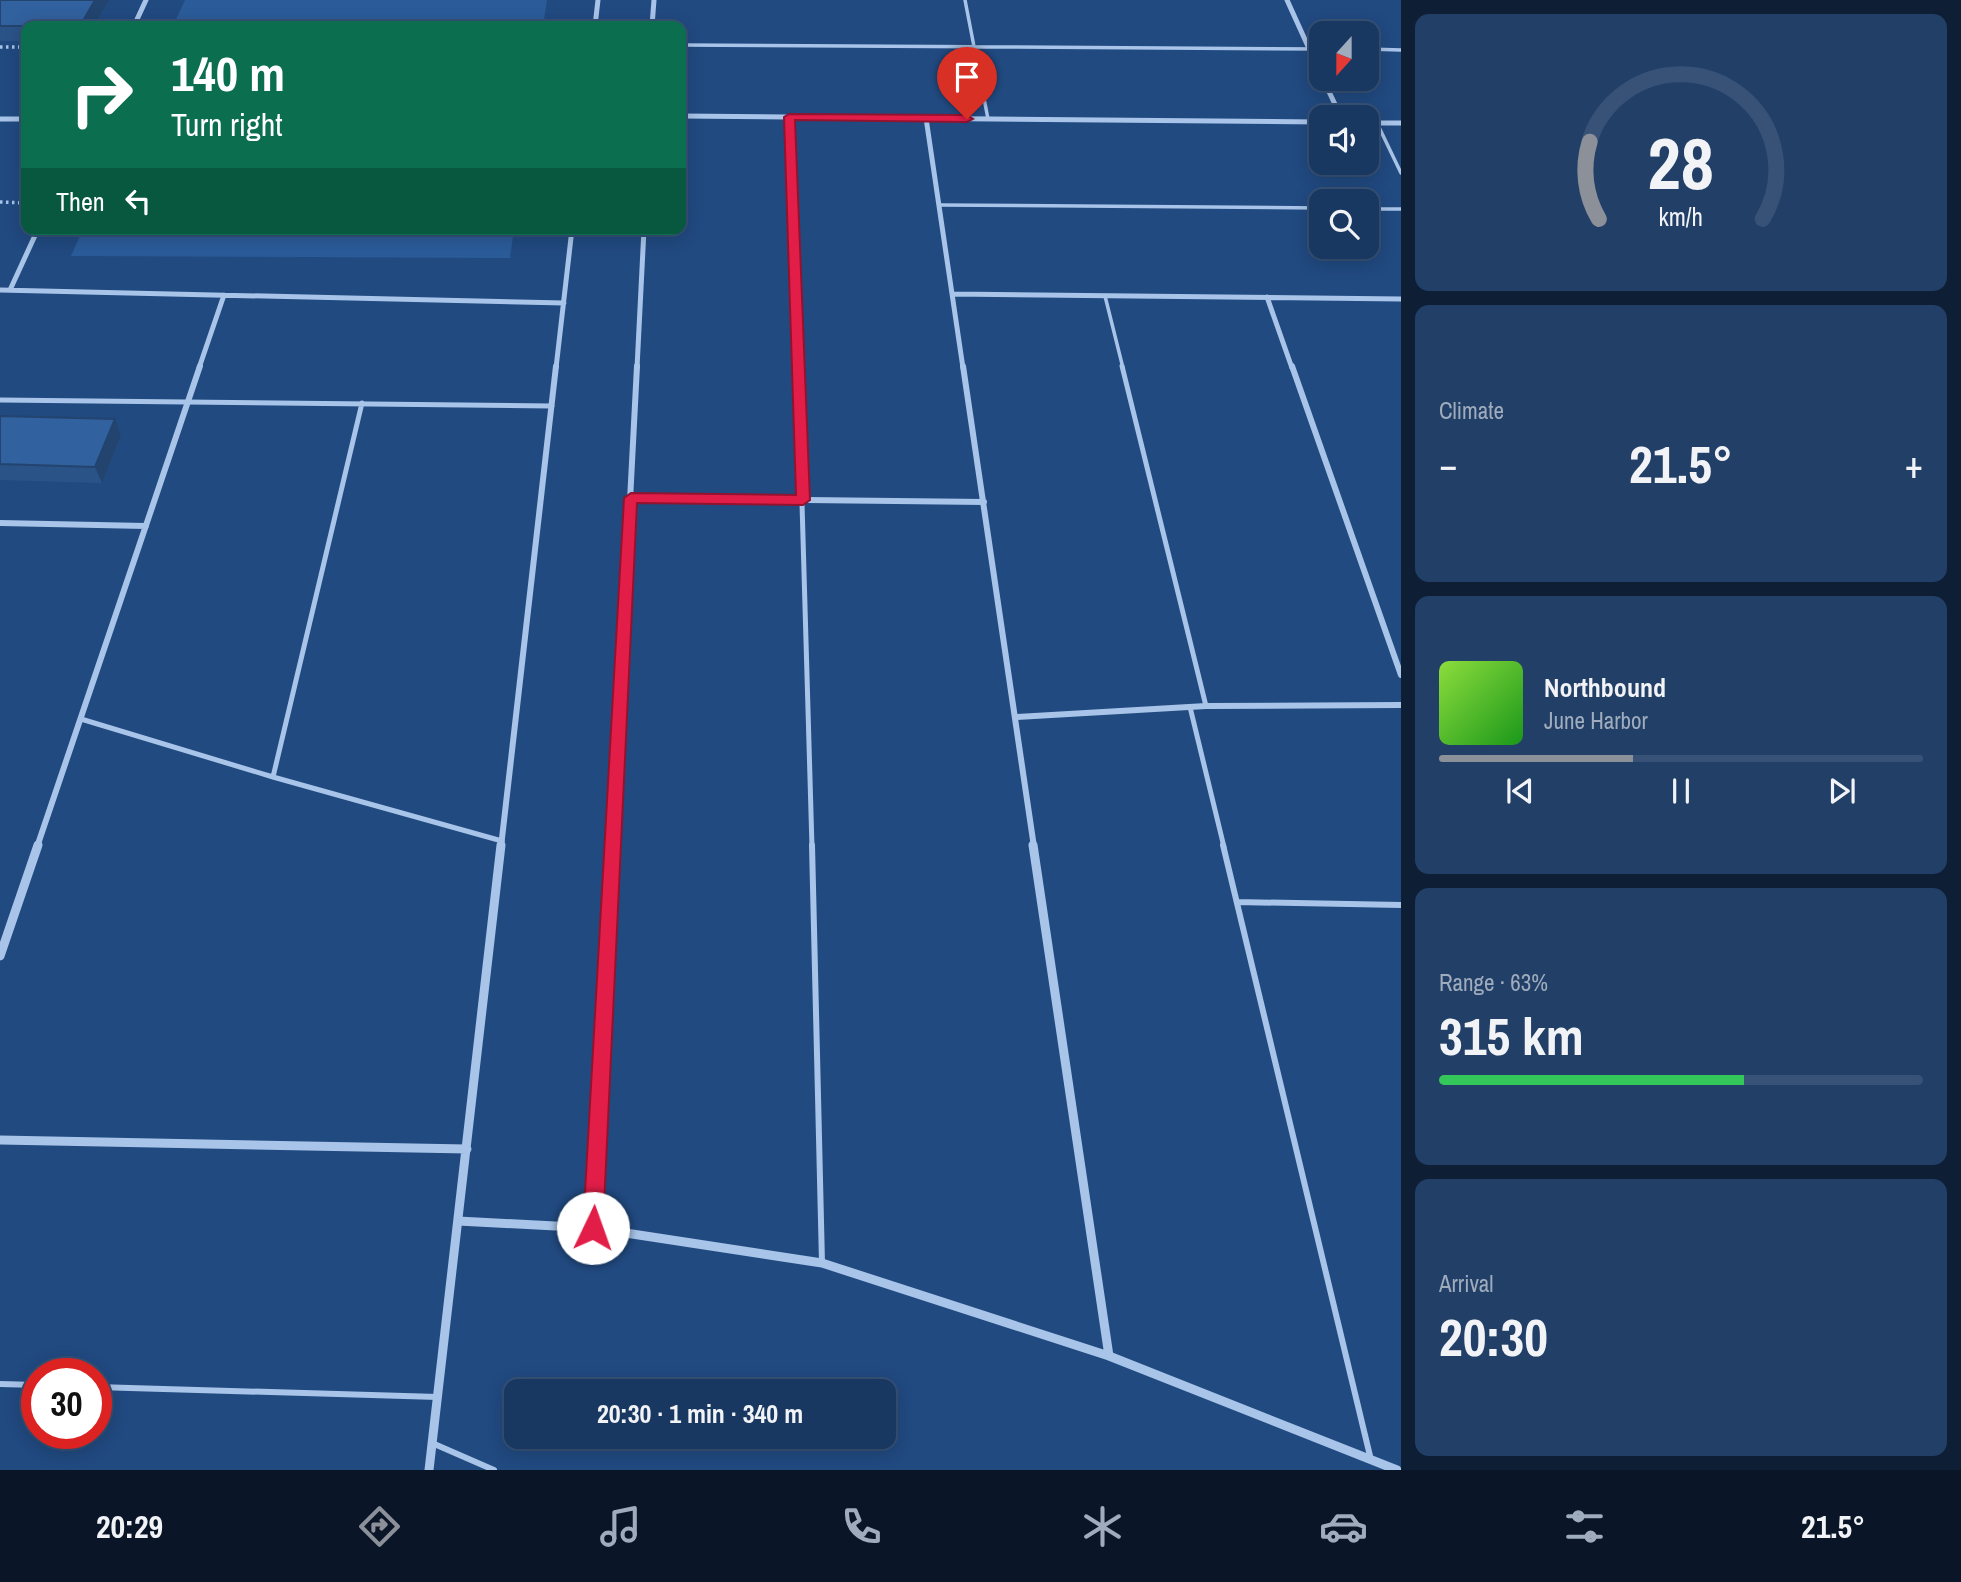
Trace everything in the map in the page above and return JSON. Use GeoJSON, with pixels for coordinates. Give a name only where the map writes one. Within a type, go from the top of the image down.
{"type":"FeatureCollection","features":[{"type":"Feature","properties":{"kind":"street"},"geometry":{"type":"LineString","coordinates":[[136,21],[146,0]]}},
{"type":"Feature","properties":{"kind":"street"},"geometry":{"type":"LineString","coordinates":[[596,21],[598,0]]}},
{"type":"Feature","properties":{"kind":"street"},"geometry":{"type":"LineString","coordinates":[[652,21],[654,0]]}},
{"type":"Feature","properties":{"kind":"street"},"geometry":{"type":"LineString","coordinates":[[1287,0],[1309,49]]}},
{"type":"Feature","properties":{"kind":"street"},"geometry":{"type":"LineString","coordinates":[[686,116],[1309,122]]}},
{"type":"Feature","properties":{"kind":"street"},"geometry":{"type":"LineString","coordinates":[[926,118],[1017,717],[1109,1356]]}},
{"type":"Feature","properties":{"kind":"street"},"geometry":{"type":"LineString","coordinates":[[0,119],[21,119]]}},
{"type":"Feature","properties":{"kind":"street"},"geometry":{"type":"LineString","coordinates":[[1379,123],[1401,123]]}},
{"type":"Feature","properties":{"kind":"street"},"geometry":{"type":"LineString","coordinates":[[10,290],[35,235]]}},
{"type":"Feature","properties":{"kind":"street"},"geometry":{"type":"LineString","coordinates":[[429,1470],[571,235]]}},
{"type":"Feature","properties":{"kind":"street"},"geometry":{"type":"LineString","coordinates":[[593,1228],[644,235]]}},
{"type":"Feature","properties":{"kind":"street"},"geometry":{"type":"LineString","coordinates":[[0,290],[564,303]]}},
{"type":"Feature","properties":{"kind":"street"},"geometry":{"type":"LineString","coordinates":[[953,294],[1401,299]]}},
{"type":"Feature","properties":{"kind":"street"},"geometry":{"type":"LineString","coordinates":[[0,956],[224,295]]}},
{"type":"Feature","properties":{"kind":"street"},"geometry":{"type":"LineString","coordinates":[[1268,297],[1401,675]]}},
{"type":"Feature","properties":{"kind":"street"},"geometry":{"type":"LineString","coordinates":[[631,498],[984,502]]}},
{"type":"Feature","properties":{"kind":"street"},"geometry":{"type":"LineString","coordinates":[[0,523],[146,526]]}},
{"type":"Feature","properties":{"kind":"street"},"geometry":{"type":"LineString","coordinates":[[1017,717],[1206,706],[1401,705]]}},
{"type":"Feature","properties":{"kind":"street"},"geometry":{"type":"LineString","coordinates":[[0,1140],[467,1149]]}},
{"type":"Feature","properties":{"kind":"street"},"geometry":{"type":"LineString","coordinates":[[458,1221],[593,1228],[822,1264],[1109,1356],[1397,1470]]}},
{"type":"Feature","properties":{"kind":"lane"},"geometry":{"type":"LineString","coordinates":[[965,0],[988,119]]}},
{"type":"Feature","properties":{"kind":"lane"},"geometry":{"type":"LineString","coordinates":[[686,45],[1309,49]]}},
{"type":"Feature","properties":{"kind":"lane"},"geometry":{"type":"LineString","coordinates":[[1379,50],[1401,50]]}},
{"type":"Feature","properties":{"kind":"lane"},"geometry":{"type":"LineString","coordinates":[[789,117],[803,500],[822,1264]]}},
{"type":"Feature","properties":{"kind":"lane"},"geometry":{"type":"LineString","coordinates":[[1379,127],[1401,173]]}},
{"type":"Feature","properties":{"kind":"lane"},"geometry":{"type":"LineString","coordinates":[[940,205],[1309,208]]}},
{"type":"Feature","properties":{"kind":"lane"},"geometry":{"type":"LineString","coordinates":[[1379,209],[1401,209]]}},
{"type":"Feature","properties":{"kind":"lane"},"geometry":{"type":"LineString","coordinates":[[1105,296],[1206,706]]}},
{"type":"Feature","properties":{"kind":"lane"},"geometry":{"type":"LineString","coordinates":[[0,400],[552,406]]}},
{"type":"Feature","properties":{"kind":"lane"},"geometry":{"type":"LineString","coordinates":[[273,777],[362,403]]}},
{"type":"Feature","properties":{"kind":"lane"},"geometry":{"type":"LineString","coordinates":[[1190,707],[1371,1460]]}},
{"type":"Feature","properties":{"kind":"lane"},"geometry":{"type":"LineString","coordinates":[[81,719],[273,777],[502,841]]}},
{"type":"Feature","properties":{"kind":"lane"},"geometry":{"type":"LineString","coordinates":[[1237,902],[1401,905]]}},
{"type":"Feature","properties":{"kind":"lane"},"geometry":{"type":"LineString","coordinates":[[0,1384],[21,1385]]}},
{"type":"Feature","properties":{"kind":"lane"},"geometry":{"type":"LineString","coordinates":[[112,1387],[438,1397]]}},
{"type":"Feature","properties":{"kind":"lane"},"geometry":{"type":"LineString","coordinates":[[432,1443],[494,1470]]}},
{"type":"Feature","properties":{"kind":"path"},"geometry":{"type":"LineString","coordinates":[[0,47],[21,47]]}},
{"type":"Feature","properties":{"kind":"path"},"geometry":{"type":"LineString","coordinates":[[0,202],[21,203]]}},
{"type":"Feature","properties":{"kind":"shaded area"},"geometry":{"type":"Polygon","coordinates":[[[185,0],[547,0],[544,21],[175,21],[185,0]]]}},
{"type":"Feature","properties":{"kind":"shaded area"},"geometry":{"type":"Polygon","coordinates":[[[80,235],[513,235],[510,258],[71,256],[80,235]]]}},
{"type":"Feature","properties":{"kind":"building"},"geometry":{"type":"Polygon","coordinates":[[[0,0],[95,0],[83,21],[21,21],[21,26],[0,26],[0,0]]]}},
{"type":"Feature","properties":{"kind":"building"},"geometry":{"type":"Polygon","coordinates":[[[0,416],[115,419],[95,467],[0,464],[0,416]]]}},
{"type":"Feature","properties":{"kind":"route"},"geometry":{"type":"LineString","coordinates":[[593,1228],[631,498],[803,500],[789,117],[967,119]]}}]}
